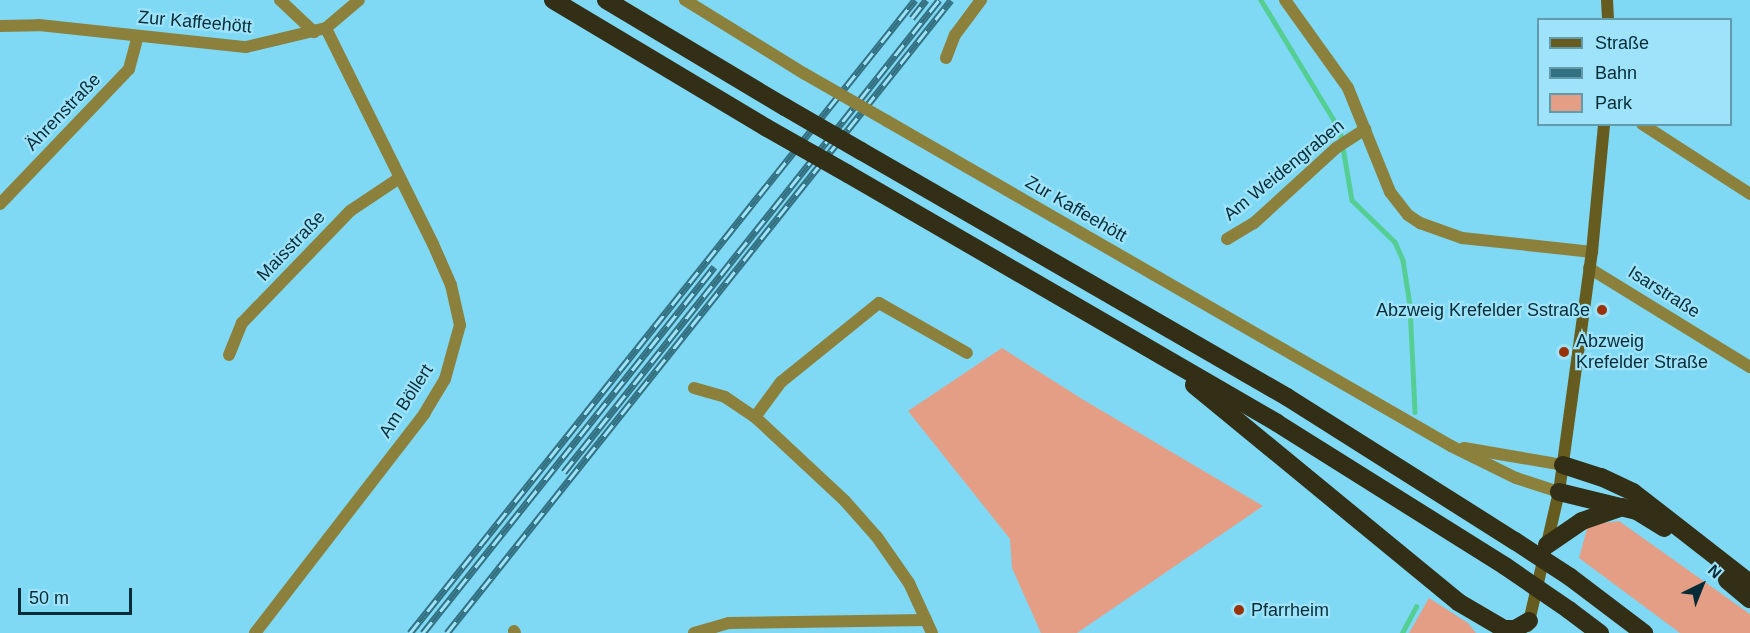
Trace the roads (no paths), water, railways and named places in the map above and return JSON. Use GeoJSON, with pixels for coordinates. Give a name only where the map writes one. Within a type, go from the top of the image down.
{"type":"FeatureCollection","features":[{"type":"Feature","properties":{"kind":"highway"},"geometry":{"type":"LineString","coordinates":[[553,0],[767,128],[1277,423],[1505,566],[1600,633]]}},
{"type":"Feature","properties":{"kind":"highway"},"geometry":{"type":"LineString","coordinates":[[606,0],[785,107],[1287,397],[1570,577],[1644,633]]}},
{"type":"Feature","properties":{"kind":"highway"},"geometry":{"type":"LineString","coordinates":[[1150,349],[1458,602],[1498,628],[1528,627]]}},
{"type":"Feature","properties":{"kind":"highway"},"geometry":{"type":"LineString","coordinates":[[1563,465],[1601,477],[1633,492],[1676,522],[1750,583]]}},
{"type":"Feature","properties":{"kind":"highway"},"geometry":{"type":"LineString","coordinates":[[1560,492],[1623,507],[1668,530],[1750,599]]}},
{"type":"Feature","properties":{"kind":"highway"},"geometry":{"type":"LineString","coordinates":[[1547,545],[1582,521],[1623,507]]}},
{"type":"Feature","properties":{"kind":"highway"},"geometry":{"type":"LineString","coordinates":[[1458,602],[1484,633]]}},
{"type":"Feature","properties":{"kind":"main road"},"geometry":{"type":"LineString","coordinates":[[1607,0],[1608,18]]}},
{"type":"Feature","properties":{"kind":"main road"},"geometry":{"type":"LineString","coordinates":[[1528,627],[1560,492],[1592,252],[1604,126]]}},
{"type":"Feature","properties":{"kind":"street"},"geometry":{"type":"LineString","coordinates":[[280,0],[320,30]]}},
{"type":"Feature","properties":{"kind":"street","name":"Zur Kaffeehött"},"geometry":{"type":"LineString","coordinates":[[0,26],[39,25],[246,47],[320,30],[359,0]]}},
{"type":"Feature","properties":{"kind":"street","name":"Zur Kaffeehött"},"geometry":{"type":"LineString","coordinates":[[685,0],[805,74],[1451,446],[1516,478],[1560,492]]}},
{"type":"Feature","properties":{"kind":"street"},"geometry":{"type":"LineString","coordinates":[[946,58],[955,34],[981,0]]}},
{"type":"Feature","properties":{"kind":"street","name":"Am Weidengraben"},"geometry":{"type":"LineString","coordinates":[[1285,0],[1348,88],[1359,132],[1390,192],[1420,223],[1462,238],[1592,252]]}},
{"type":"Feature","properties":{"kind":"street","name":"Am Böllert"},"geometry":{"type":"LineString","coordinates":[[255,633],[424,414],[445,379],[456,350],[460,324],[451,285],[320,30]]}},
{"type":"Feature","properties":{"kind":"street","name":"Ährenstraße"},"geometry":{"type":"LineString","coordinates":[[0,204],[129,69],[138,36]]}},
{"type":"Feature","properties":{"kind":"street"},"geometry":{"type":"LineString","coordinates":[[1645,126],[1750,194]]}},
{"type":"Feature","properties":{"kind":"street","name":"Am Weidengraben"},"geometry":{"type":"LineString","coordinates":[[1227,239],[1254,223],[1336,148],[1359,132]]}},
{"type":"Feature","properties":{"kind":"street","name":"Maisstraße"},"geometry":{"type":"LineString","coordinates":[[229,355],[242,323],[333,228],[350,211],[398,179]]}},
{"type":"Feature","properties":{"kind":"street","name":"Isarstraße"},"geometry":{"type":"LineString","coordinates":[[1589,268],[1750,367]]}},
{"type":"Feature","properties":{"kind":"street"},"geometry":{"type":"LineString","coordinates":[[755,417],[781,382],[879,303],[967,353]]}},
{"type":"Feature","properties":{"kind":"street"},"geometry":{"type":"LineString","coordinates":[[694,387],[725,397],[755,417],[877,537],[909,583],[932,633]]}},
{"type":"Feature","properties":{"kind":"street","name":"Zur Kaffeehött"},"geometry":{"type":"LineString","coordinates":[[1451,446],[1563,465]]}},
{"type":"Feature","properties":{"kind":"street"},"geometry":{"type":"LineString","coordinates":[[694,633],[729,623],[926,620]]}},
{"type":"Feature","properties":{"kind":"waterway"},"geometry":{"type":"LineString","coordinates":[[1261,0],[1340,130],[1352,200],[1395,242],[1403,260],[1410,305],[1415,412]]}},
{"type":"Feature","properties":{"kind":"waterway"},"geometry":{"type":"LineString","coordinates":[[1402,633],[1416,607]]}},
{"type":"Feature","properties":{"kind":"railway"},"geometry":{"type":"LineString","coordinates":[[410,633],[915,0]]}},
{"type":"Feature","properties":{"kind":"railway"},"geometry":{"type":"LineString","coordinates":[[912,18],[926,0]]}},
{"type":"Feature","properties":{"kind":"railway"},"geometry":{"type":"LineString","coordinates":[[564,472],[939,0]]}},
{"type":"Feature","properties":{"kind":"railway"},"geometry":{"type":"LineString","coordinates":[[447,633],[951,0]]}},
{"type":"Feature","properties":{"kind":"railway"},"geometry":{"type":"LineString","coordinates":[[423,633],[714,267]]}},
{"type":"Feature","properties":{"kind":"place","name":"Abzweig Krefelder Sstraße"},"geometry":{"type":"Point","coordinates":[1602,310]}},
{"type":"Feature","properties":{"kind":"place","name":"Abzweig Krefelder Straße"},"geometry":{"type":"Point","coordinates":[1564,352]}},
{"type":"Feature","properties":{"kind":"place","name":"Pfarrheim"},"geometry":{"type":"Point","coordinates":[1239,610]}}]}
